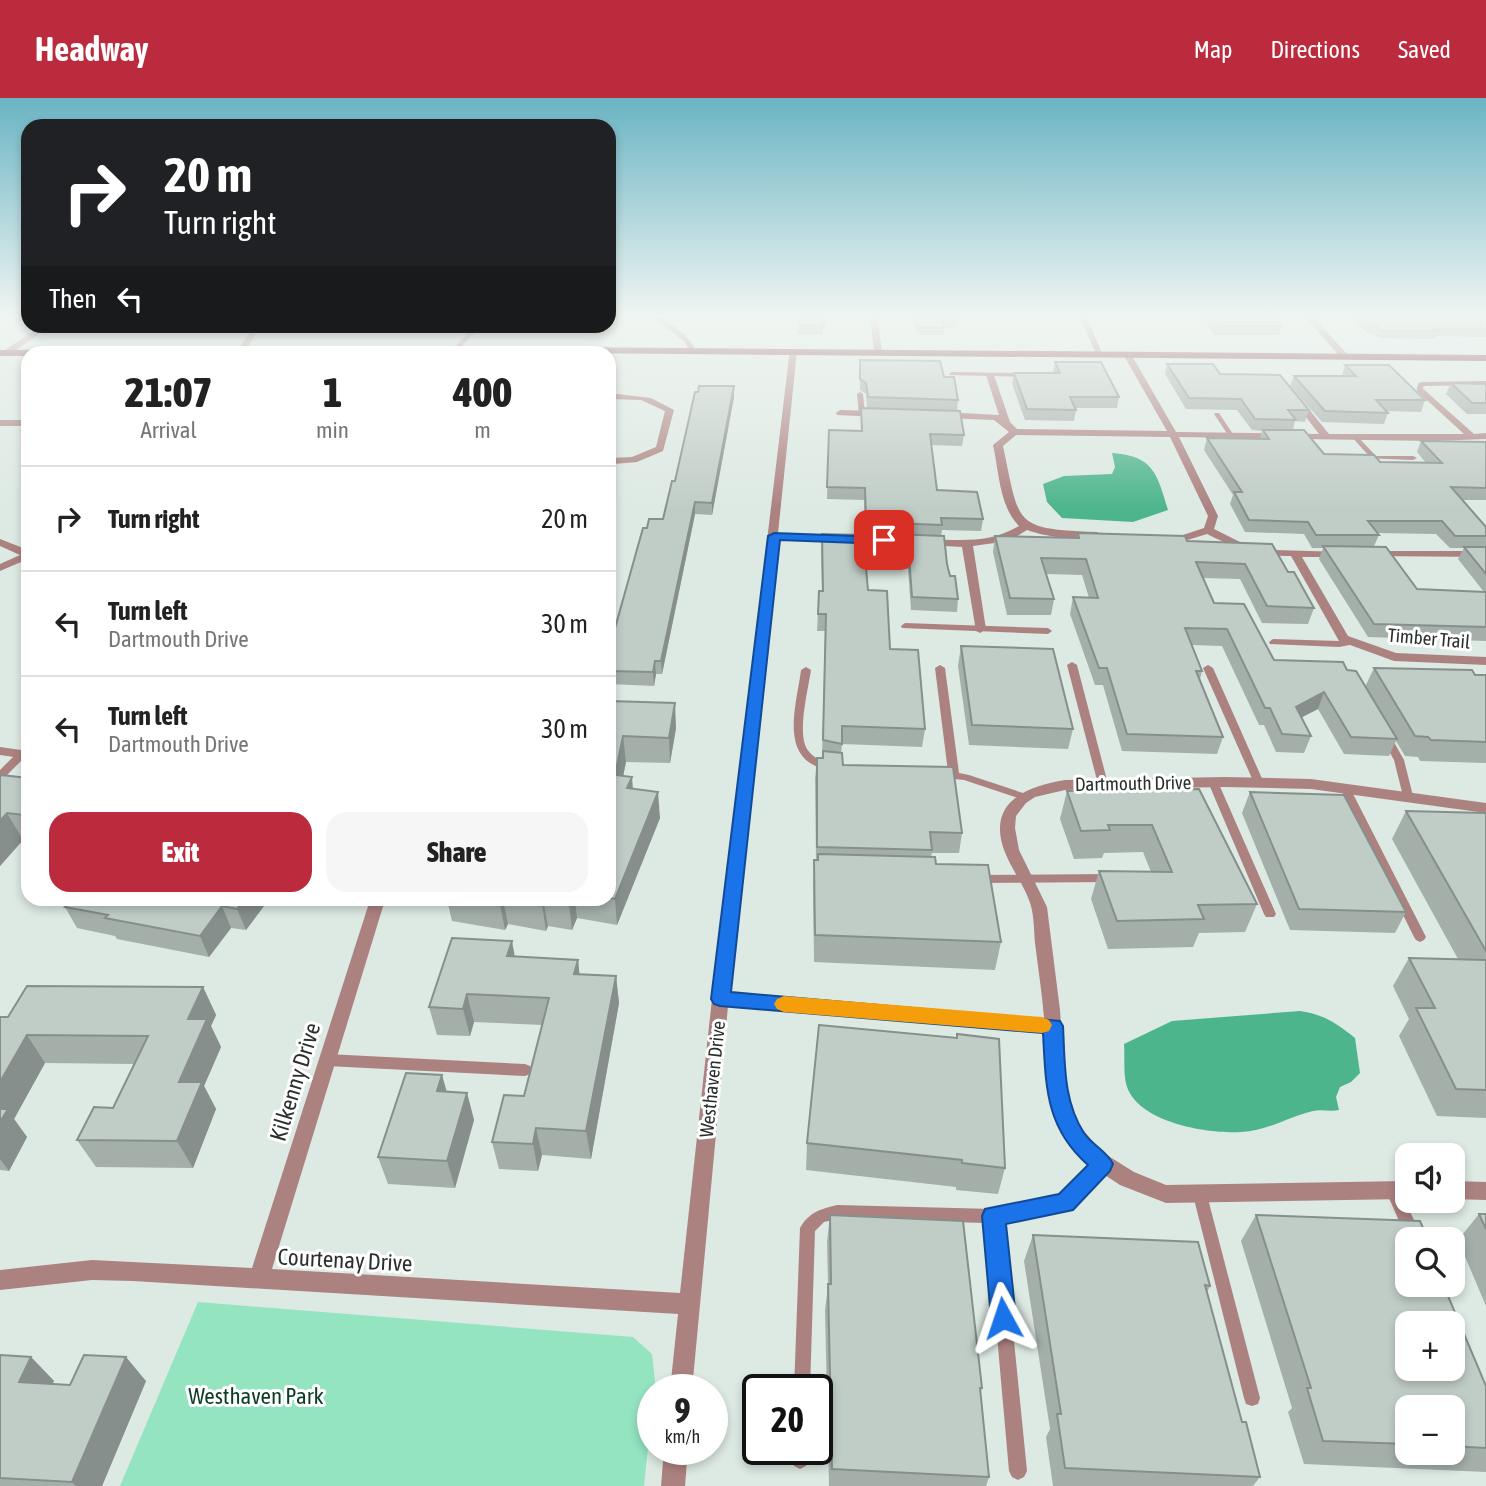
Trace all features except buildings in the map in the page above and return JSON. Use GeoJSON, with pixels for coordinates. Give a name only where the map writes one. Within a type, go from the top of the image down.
{"type":"FeatureCollection","features":[{"type":"Feature","properties":{"kind":"street","name":"Westhaven Drive"},"geometry":{"type":"LineString","coordinates":[[682,1374],[720,999],[790,380]]}},
{"type":"Feature","properties":{"kind":"street"},"geometry":{"type":"LineString","coordinates":[[992,380],[1006,423]]}},
{"type":"Feature","properties":{"kind":"street"},"geometry":{"type":"LineString","coordinates":[[1142,380],[1172,432],[1213,516],[1208,530]]}},
{"type":"Feature","properties":{"kind":"street"},"geometry":{"type":"LineString","coordinates":[[1420,388],[1470,435]]}},
{"type":"Feature","properties":{"kind":"street"},"geometry":{"type":"LineString","coordinates":[[1291,393],[1326,436]]}},
{"type":"Feature","properties":{"kind":"street"},"geometry":{"type":"LineString","coordinates":[[616,396],[638,396],[659,401],[670,410],[660,450],[634,460],[616,461]]}},
{"type":"Feature","properties":{"kind":"street"},"geometry":{"type":"LineString","coordinates":[[840,413],[888,414]]}},
{"type":"Feature","properties":{"kind":"street"},"geometry":{"type":"LineString","coordinates":[[928,415],[996,417],[1014,432]]}},
{"type":"Feature","properties":{"kind":"street"},"geometry":{"type":"LineString","coordinates":[[0,423],[21,423]]}},
{"type":"Feature","properties":{"kind":"street"},"geometry":{"type":"LineString","coordinates":[[1113,536],[1059,534],[1026,526],[1013,511],[998,445],[1014,432],[1172,432],[1433,438],[1486,436]]}},
{"type":"Feature","properties":{"kind":"street"},"geometry":{"type":"LineString","coordinates":[[912,541],[967,544],[1005,538],[1026,526]]}},
{"type":"Feature","properties":{"kind":"street"},"geometry":{"type":"LineString","coordinates":[[1154,537],[1181,538],[1208,530],[1239,546],[1295,554],[1349,554]]}},
{"type":"Feature","properties":{"kind":"street"},"geometry":{"type":"LineString","coordinates":[[774,536],[898,541]]}},
{"type":"Feature","properties":{"kind":"street"},"geometry":{"type":"LineString","coordinates":[[0,542],[21,552]]}},
{"type":"Feature","properties":{"kind":"street"},"geometry":{"type":"LineString","coordinates":[[967,544],[980,629]]}},
{"type":"Feature","properties":{"kind":"street"},"geometry":{"type":"LineString","coordinates":[[1295,554],[1343,638],[1352,642]]}},
{"type":"Feature","properties":{"kind":"street"},"geometry":{"type":"LineString","coordinates":[[1363,554],[1486,554]]}},
{"type":"Feature","properties":{"kind":"street"},"geometry":{"type":"LineString","coordinates":[[0,568],[21,558]]}},
{"type":"Feature","properties":{"kind":"street","name":"Timber Trail"},"geometry":{"type":"LineString","coordinates":[[1352,642],[1394,657],[1486,660]]}},
{"type":"Feature","properties":{"kind":"street"},"geometry":{"type":"LineString","coordinates":[[0,751],[21,754]]}},
{"type":"Feature","properties":{"kind":"street","name":"Dartmouth Drive"},"geometry":{"type":"LineString","coordinates":[[1022,796],[1041,788],[1104,784],[1259,783],[1345,788],[1486,807]]}},
{"type":"Feature","properties":{"kind":"street"},"geometry":{"type":"LineString","coordinates":[[1022,796],[1013,808],[1008,825],[1010,844],[1029,880],[1039,908],[1053,1026],[1056,1088],[1063,1116],[1077,1142],[1102,1164],[1132,1182],[1166,1194],[1395,1189]]}},
{"type":"Feature","properties":{"kind":"street","name":"Kilkenny Drive"},"geometry":{"type":"LineString","coordinates":[[258,1280],[376,906]]}},
{"type":"Feature","properties":{"kind":"street"},"geometry":{"type":"LineString","coordinates":[[720,999],[1053,1026]]}},
{"type":"Feature","properties":{"kind":"street"},"geometry":{"type":"LineString","coordinates":[[1465,1191],[1486,1191]]}},
{"type":"Feature","properties":{"kind":"street","name":"Courtenay Drive"},"geometry":{"type":"LineString","coordinates":[[0,1280],[92,1270],[688,1304]]}},
{"type":"Feature","properties":{"kind":"street"},"geometry":{"type":"LineString","coordinates":[[673,1486],[675,1465]]}},
{"type":"Feature","properties":{"kind":"lane"},"geometry":{"type":"LineString","coordinates":[[1420,388],[1421,384],[1486,383]]}},
{"type":"Feature","properties":{"kind":"lane"},"geometry":{"type":"LineString","coordinates":[[860,394],[862,414]]}},
{"type":"Feature","properties":{"kind":"lane"},"geometry":{"type":"LineString","coordinates":[[1217,414],[1230,434]]}},
{"type":"Feature","properties":{"kind":"lane"},"geometry":{"type":"LineString","coordinates":[[1354,436],[1374,458]]}},
{"type":"Feature","properties":{"kind":"lane"},"geometry":{"type":"LineString","coordinates":[[1360,457],[1413,458]]}},
{"type":"Feature","properties":{"kind":"lane"},"geometry":{"type":"LineString","coordinates":[[905,626],[1048,631]]}},
{"type":"Feature","properties":{"kind":"lane"},"geometry":{"type":"LineString","coordinates":[[1273,642],[1352,642]]}},
{"type":"Feature","properties":{"kind":"lane"},"geometry":{"type":"LineString","coordinates":[[1072,665],[1104,784]]}},
{"type":"Feature","properties":{"kind":"lane"},"geometry":{"type":"LineString","coordinates":[[940,668],[954,776]]}},
{"type":"Feature","properties":{"kind":"lane"},"geometry":{"type":"LineString","coordinates":[[1208,668],[1259,783]]}},
{"type":"Feature","properties":{"kind":"lane"},"geometry":{"type":"LineString","coordinates":[[806,670],[801,748],[811,760],[825,767],[838,768]]}},
{"type":"Feature","properties":{"kind":"lane"},"geometry":{"type":"LineString","coordinates":[[1381,728],[1399,760],[1408,796]]}},
{"type":"Feature","properties":{"kind":"lane"},"geometry":{"type":"LineString","coordinates":[[0,776],[21,758]]}},
{"type":"Feature","properties":{"kind":"lane"},"geometry":{"type":"LineString","coordinates":[[928,774],[965,777],[1022,796]]}},
{"type":"Feature","properties":{"kind":"lane"},"geometry":{"type":"LineString","coordinates":[[1213,782],[1270,914]]}},
{"type":"Feature","properties":{"kind":"lane"},"geometry":{"type":"LineString","coordinates":[[1345,788],[1420,937]]}},
{"type":"Feature","properties":{"kind":"lane"},"geometry":{"type":"LineString","coordinates":[[961,878],[1029,880],[1122,877]]}},
{"type":"Feature","properties":{"kind":"lane"},"geometry":{"type":"LineString","coordinates":[[327,1060],[525,1070]]}},
{"type":"Feature","properties":{"kind":"lane"},"geometry":{"type":"LineString","coordinates":[[803,1374],[808,1228],[820,1216],[837,1212],[993,1216],[1065,1203],[1102,1164]]}},
{"type":"Feature","properties":{"kind":"lane"},"geometry":{"type":"LineString","coordinates":[[1200,1195],[1252,1398]]}},
{"type":"Feature","properties":{"kind":"lane"},"geometry":{"type":"LineString","coordinates":[[993,1216],[1018,1471]]}},
{"type":"Feature","properties":{"kind":"green space","name":"Westhaven Park"},"geometry":{"type":"Polygon","coordinates":[[[198,1302],[633,1337],[652,1354],[654,1374],[637,1374],[637,1465],[646,1465],[644,1486],[120,1486],[198,1302]]]}},
{"type":"Feature","properties":{"kind":"shaded area"},"geometry":{"type":"Polygon","coordinates":[[[1112,453],[1137,458],[1152,469],[1161,486],[1168,510],[1133,522],[1062,518],[1047,502],[1043,484],[1064,476],[1112,474],[1115,467],[1112,453]]]}},
{"type":"Feature","properties":{"kind":"shaded area"},"geometry":{"type":"Polygon","coordinates":[[[1300,1011],[1329,1020],[1355,1038],[1360,1073],[1351,1082],[1340,1087],[1336,1097],[1339,1110],[1313,1111],[1251,1131],[1211,1131],[1160,1118],[1134,1099],[1127,1087],[1124,1044],[1172,1021],[1300,1011]]]}},
{"type":"Feature","properties":{"kind":"slow traffic"},"geometry":{"type":"LineString","coordinates":[[784,1004],[1042,1025]]}},
{"type":"Feature","properties":{"kind":"route"},"geometry":{"type":"LineString","coordinates":[[884,540],[774,536],[720,999],[1053,1026],[1056,1088],[1063,1116],[1077,1142],[1102,1164],[1065,1203],[993,1216],[1003,1318]]}}]}
